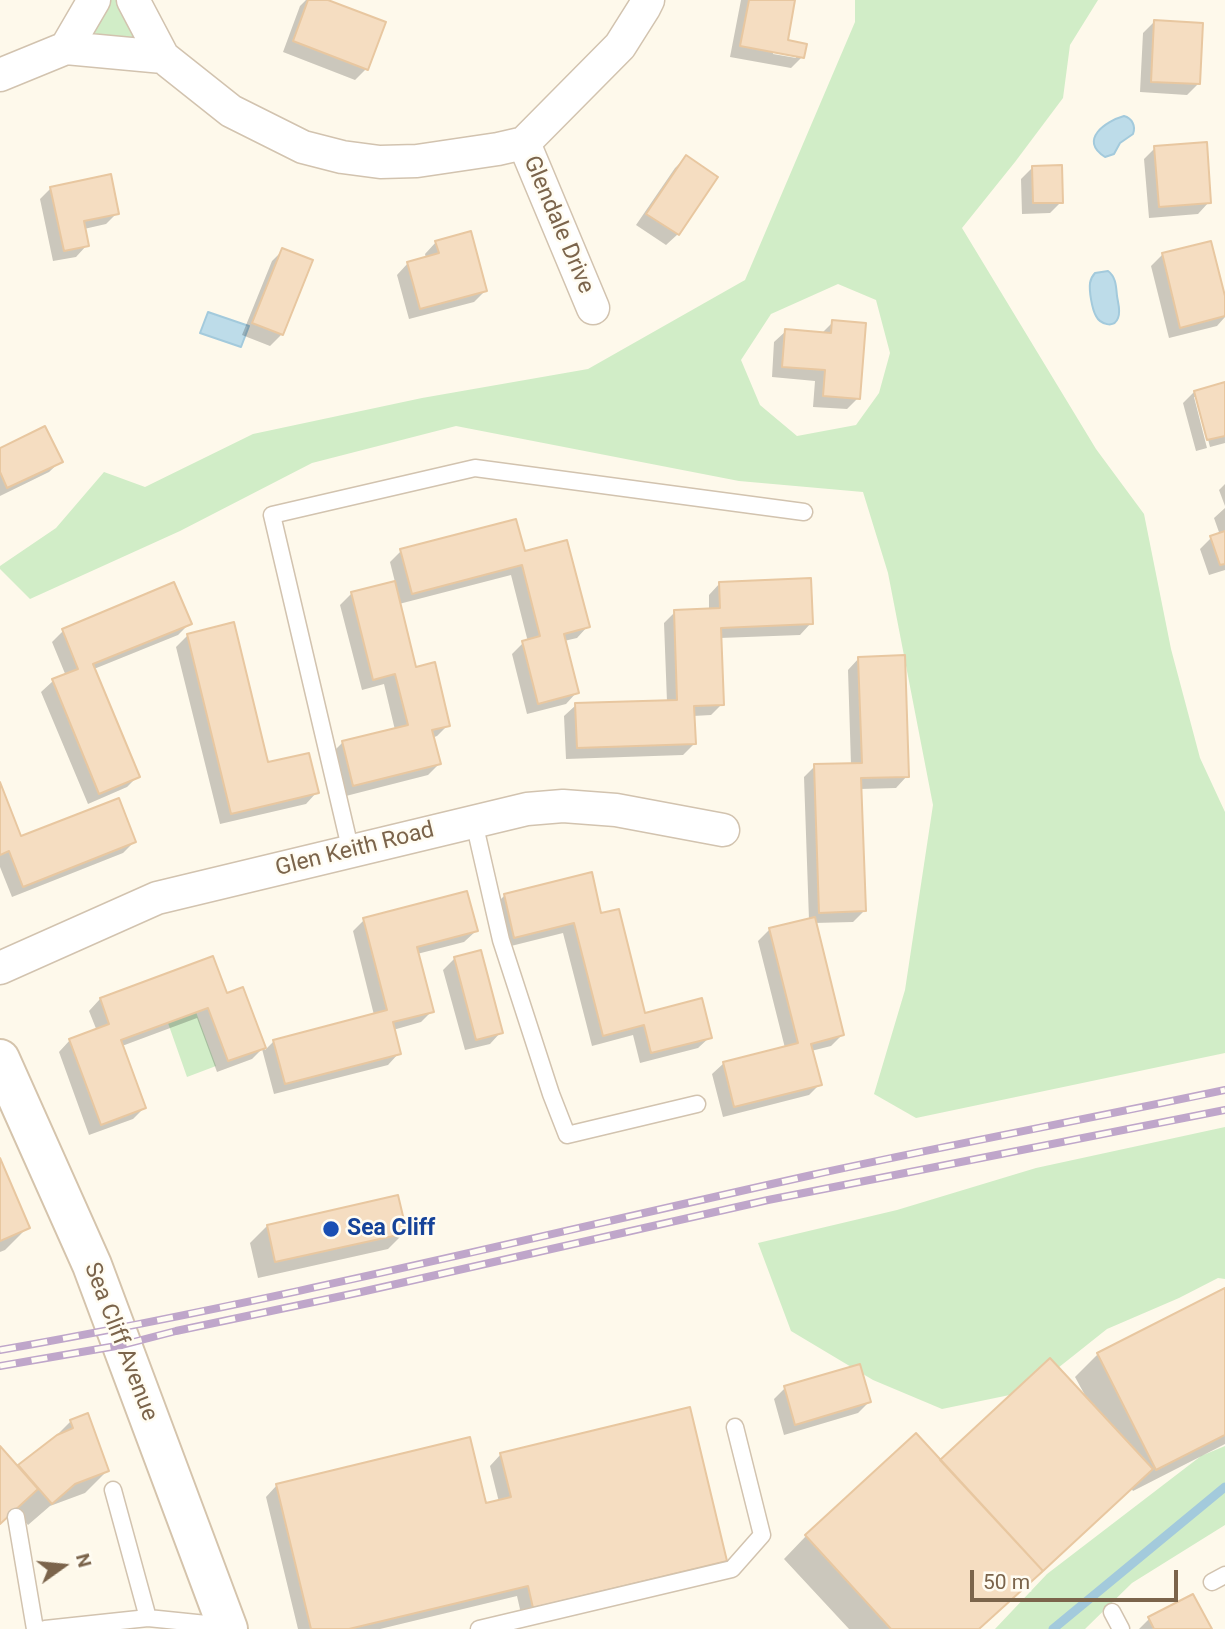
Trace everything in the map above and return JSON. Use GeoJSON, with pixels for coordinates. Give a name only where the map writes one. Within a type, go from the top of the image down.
{"type":"FeatureCollection","features":[{"type":"Feature","properties":{"kind":"street"},"geometry":{"type":"LineString","coordinates":[[66,48],[93,0]]}},
{"type":"Feature","properties":{"kind":"street"},"geometry":{"type":"LineString","coordinates":[[133,0],[163,57],[231,111],[303,147],[342,158],[380,162],[417,161],[498,149],[524,142],[620,46],[648,0]]}},
{"type":"Feature","properties":{"kind":"street"},"geometry":{"type":"LineString","coordinates":[[0,75],[66,48],[163,57]]}},
{"type":"Feature","properties":{"kind":"street","name":"Glendale Drive"},"geometry":{"type":"LineString","coordinates":[[524,142],[593,308]]}},
{"type":"Feature","properties":{"kind":"street","name":"Glen Keith Road"},"geometry":{"type":"LineString","coordinates":[[0,968],[157,898],[527,809],[563,806],[616,810],[723,830]]}},
{"type":"Feature","properties":{"kind":"street","name":"Sea Cliff Avenue"},"geometry":{"type":"LineString","coordinates":[[0,1059],[92,1265],[228,1628]]}},
{"type":"Feature","properties":{"kind":"lane"},"geometry":{"type":"LineString","coordinates":[[351,852],[272,515],[475,468],[804,512]]}},
{"type":"Feature","properties":{"kind":"lane"},"geometry":{"type":"LineString","coordinates":[[474,822],[501,940],[567,1135],[697,1104]]}},
{"type":"Feature","properties":{"kind":"lane"},"geometry":{"type":"LineString","coordinates":[[479,1629],[732,1569],[762,1535],[735,1427]]}},
{"type":"Feature","properties":{"kind":"lane"},"geometry":{"type":"LineString","coordinates":[[113,1490],[142,1623]]}},
{"type":"Feature","properties":{"kind":"lane"},"geometry":{"type":"LineString","coordinates":[[16,1517],[35,1629]]}},
{"type":"Feature","properties":{"kind":"lane"},"geometry":{"type":"LineString","coordinates":[[1112,1612],[1121,1629]]}},
{"type":"Feature","properties":{"kind":"lane"},"geometry":{"type":"LineString","coordinates":[[45,1629],[142,1623],[228,1628]]}},
{"type":"Feature","properties":{"kind":"green space"},"geometry":{"type":"Polygon","coordinates":[[[106,0],[120,0],[142,46],[87,36],[106,0]]]}},
{"type":"Feature","properties":{"kind":"green space"},"geometry":{"type":"Polygon","coordinates":[[[855,0],[1098,0],[1070,45],[1063,98],[962,228],[1096,449],[1144,514],[1171,649],[1200,758],[1225,812],[1225,1053],[916,1118],[874,1094],[905,990],[933,805],[888,573],[863,492],[739,481],[456,426],[312,463],[180,531],[30,599],[0,569],[0,566],[56,528],[104,472],[145,487],[253,434],[422,398],[588,369],[745,280],[855,22],[855,0]],[[838,284],[771,314],[741,360],[760,405],[797,436],[856,425],[879,393],[890,353],[876,300],[838,284]]]}},
{"type":"Feature","properties":{"kind":"green space"},"geometry":{"type":"Polygon","coordinates":[[[196,1012],[216,1066],[187,1077],[168,1023],[196,1012]]]}},
{"type":"Feature","properties":{"kind":"green space"},"geometry":{"type":"Polygon","coordinates":[[[1225,1127],[1225,1279],[1218,1278],[1107,1329],[1029,1391],[942,1409],[873,1380],[791,1331],[758,1243],[897,1210],[1036,1168],[1225,1127]]]}},
{"type":"Feature","properties":{"kind":"green space"},"geometry":{"type":"Polygon","coordinates":[[[1225,1446],[1225,1525],[1132,1583],[1085,1629],[995,1629],[1047,1574],[1201,1456],[1225,1446]]]}},
{"type":"Feature","properties":{"kind":"water"},"geometry":{"type":"Polygon","coordinates":[[[1124,116],[1133,123],[1133,134],[1120,143],[1114,154],[1105,157],[1097,151],[1094,138],[1103,127],[1124,116]]]}},
{"type":"Feature","properties":{"kind":"water"},"geometry":{"type":"Polygon","coordinates":[[[1108,271],[1115,282],[1119,310],[1116,321],[1110,324],[1104,323],[1096,316],[1090,291],[1090,281],[1094,274],[1108,271]]]}},
{"type":"Feature","properties":{"kind":"water"},"geometry":{"type":"Polygon","coordinates":[[[208,312],[249,326],[241,347],[200,333],[208,312]]]}},
{"type":"Feature","properties":{"kind":"building"},"geometry":{"type":"Polygon","coordinates":[[[308,0],[328,0],[386,22],[368,70],[293,41],[308,0]]]}},
{"type":"Feature","properties":{"kind":"building"},"geometry":{"type":"Polygon","coordinates":[[[749,0],[795,0],[788,40],[807,44],[804,58],[740,46],[749,0]]]}},
{"type":"Feature","properties":{"kind":"building"},"geometry":{"type":"Polygon","coordinates":[[[1154,20],[1203,23],[1200,84],[1151,82],[1154,20]]]}},
{"type":"Feature","properties":{"kind":"building"},"geometry":{"type":"Polygon","coordinates":[[[1207,142],[1211,203],[1159,207],[1154,146],[1207,142]]]}},
{"type":"Feature","properties":{"kind":"building"},"geometry":{"type":"Polygon","coordinates":[[[686,155],[718,177],[679,235],[646,214],[686,155]]]}},
{"type":"Feature","properties":{"kind":"building"},"geometry":{"type":"Polygon","coordinates":[[[1062,165],[1063,203],[1033,203],[1032,166],[1062,165]]]}},
{"type":"Feature","properties":{"kind":"building"},"geometry":{"type":"Polygon","coordinates":[[[111,174],[119,214],[84,221],[89,246],[64,251],[50,187],[111,174]]]}},
{"type":"Feature","properties":{"kind":"building"},"geometry":{"type":"Polygon","coordinates":[[[471,231],[487,291],[420,309],[407,262],[439,253],[435,241],[471,231]]]}},
{"type":"Feature","properties":{"kind":"building"},"geometry":{"type":"Polygon","coordinates":[[[1211,241],[1225,296],[1225,316],[1180,328],[1162,253],[1211,241]]]}},
{"type":"Feature","properties":{"kind":"building"},"geometry":{"type":"Polygon","coordinates":[[[282,248],[313,260],[283,335],[252,323],[282,248]]]}},
{"type":"Feature","properties":{"kind":"building"},"geometry":{"type":"Polygon","coordinates":[[[832,320],[866,323],[860,399],[823,396],[825,370],[782,367],[785,329],[831,333],[832,320]]]}},
{"type":"Feature","properties":{"kind":"building"},"geometry":{"type":"Polygon","coordinates":[[[1225,382],[1225,436],[1207,440],[1194,391],[1225,382]]]}},
{"type":"Feature","properties":{"kind":"building"},"geometry":{"type":"Polygon","coordinates":[[[45,426],[63,462],[7,488],[0,472],[0,448],[45,426]]]}},
{"type":"Feature","properties":{"kind":"building"},"geometry":{"type":"Polygon","coordinates":[[[516,519],[525,551],[567,540],[590,627],[564,634],[579,693],[538,704],[522,641],[540,636],[522,565],[412,594],[400,549],[516,519]]]}},
{"type":"Feature","properties":{"kind":"building"},"geometry":{"type":"Polygon","coordinates":[[[1225,531],[1225,564],[1220,565],[1210,536],[1225,531]]]}},
{"type":"Feature","properties":{"kind":"building"},"geometry":{"type":"Polygon","coordinates":[[[811,578],[813,624],[721,628],[724,705],[694,706],[696,744],[577,748],[575,703],[677,700],[674,610],[720,608],[719,582],[811,578]]]}},
{"type":"Feature","properties":{"kind":"building"},"geometry":{"type":"Polygon","coordinates":[[[395,581],[416,667],[435,662],[450,726],[432,730],[441,764],[353,786],[342,741],[408,725],[395,674],[373,680],[351,592],[395,581]]]}},
{"type":"Feature","properties":{"kind":"building"},"geometry":{"type":"Polygon","coordinates":[[[174,582],[192,624],[93,664],[140,777],[99,794],[52,679],[78,669],[62,629],[174,582]]]}},
{"type":"Feature","properties":{"kind":"building"},"geometry":{"type":"Polygon","coordinates":[[[234,622],[268,762],[309,753],[319,793],[231,814],[187,634],[234,622]]]}},
{"type":"Feature","properties":{"kind":"building"},"geometry":{"type":"Polygon","coordinates":[[[905,655],[909,777],[861,778],[866,911],[819,913],[814,764],[862,763],[858,657],[905,655]]]}},
{"type":"Feature","properties":{"kind":"building"},"geometry":{"type":"Polygon","coordinates":[[[0,782],[21,836],[119,798],[136,842],[23,887],[9,851],[0,855],[0,782]]]}},
{"type":"Feature","properties":{"kind":"building"},"geometry":{"type":"Polygon","coordinates":[[[592,872],[601,913],[619,909],[645,1013],[702,998],[712,1038],[651,1053],[644,1025],[603,1036],[574,923],[514,938],[504,894],[592,872]]]}},
{"type":"Feature","properties":{"kind":"building"},"geometry":{"type":"Polygon","coordinates":[[[467,891],[478,931],[417,947],[434,1012],[393,1022],[401,1054],[285,1084],[273,1040],[387,1010],[363,918],[467,891]]]}},
{"type":"Feature","properties":{"kind":"building"},"geometry":{"type":"Polygon","coordinates":[[[815,917],[844,1035],[811,1044],[822,1085],[734,1107],[723,1062],[798,1043],[769,928],[815,917]]]}},
{"type":"Feature","properties":{"kind":"building"},"geometry":{"type":"Polygon","coordinates":[[[481,950],[503,1033],[476,1040],[454,957],[481,950]]]}},
{"type":"Feature","properties":{"kind":"building"},"geometry":{"type":"Polygon","coordinates":[[[213,956],[227,993],[243,987],[266,1048],[228,1061],[208,1008],[121,1040],[146,1108],[101,1125],[69,1039],[109,1024],[100,998],[213,956]]]}},
{"type":"Feature","properties":{"kind":"building"},"geometry":{"type":"Polygon","coordinates":[[[0,1158],[30,1228],[0,1241],[0,1158]]]}},
{"type":"Feature","properties":{"kind":"building"},"geometry":{"type":"Polygon","coordinates":[[[398,1195],[407,1233],[275,1262],[267,1225],[398,1195]]]}},
{"type":"Feature","properties":{"kind":"building"},"geometry":{"type":"Polygon","coordinates":[[[1225,1288],[1225,1435],[1156,1470],[1097,1353],[1225,1288]]]}},
{"type":"Feature","properties":{"kind":"building"},"geometry":{"type":"Polygon","coordinates":[[[1050,1358],[1153,1469],[1043,1571],[940,1460],[1050,1358]]]}},
{"type":"Feature","properties":{"kind":"building"},"geometry":{"type":"Polygon","coordinates":[[[860,1364],[871,1402],[795,1425],[784,1386],[860,1364]]]}},
{"type":"Feature","properties":{"kind":"building"},"geometry":{"type":"Polygon","coordinates":[[[690,1407],[727,1561],[533,1608],[528,1586],[349,1629],[311,1629],[276,1484],[470,1437],[486,1503],[511,1497],[500,1453],[690,1407]]]}},
{"type":"Feature","properties":{"kind":"building"},"geometry":{"type":"Polygon","coordinates":[[[88,1413],[109,1471],[75,1484],[52,1504],[18,1465],[57,1435],[73,1428],[70,1420],[88,1413]]]}},
{"type":"Feature","properties":{"kind":"building"},"geometry":{"type":"Polygon","coordinates":[[[916,1433],[1043,1571],[979,1629],[891,1629],[805,1535],[916,1433]]]}},
{"type":"Feature","properties":{"kind":"building"},"geometry":{"type":"Polygon","coordinates":[[[0,1446],[38,1489],[0,1524],[0,1446]]]}},
{"type":"Feature","properties":{"kind":"building"},"geometry":{"type":"Polygon","coordinates":[[[1193,1594],[1212,1629],[1154,1629],[1148,1617],[1193,1594]]]}},
{"type":"Feature","properties":{"kind":"waterway"},"geometry":{"type":"LineString","coordinates":[[1053,1629],[1225,1487]]}},
{"type":"Feature","properties":{"kind":"railway"},"geometry":{"type":"LineString","coordinates":[[0,1350],[204,1311],[812,1175],[1225,1090]]}},
{"type":"Feature","properties":{"kind":"railway"},"geometry":{"type":"LineString","coordinates":[[0,1366],[122,1345],[768,1200],[1225,1110]]}},
{"type":"Feature","properties":{"kind":"place","name":"Sea Cliff"},"geometry":{"type":"Point","coordinates":[331,1229]}}]}
